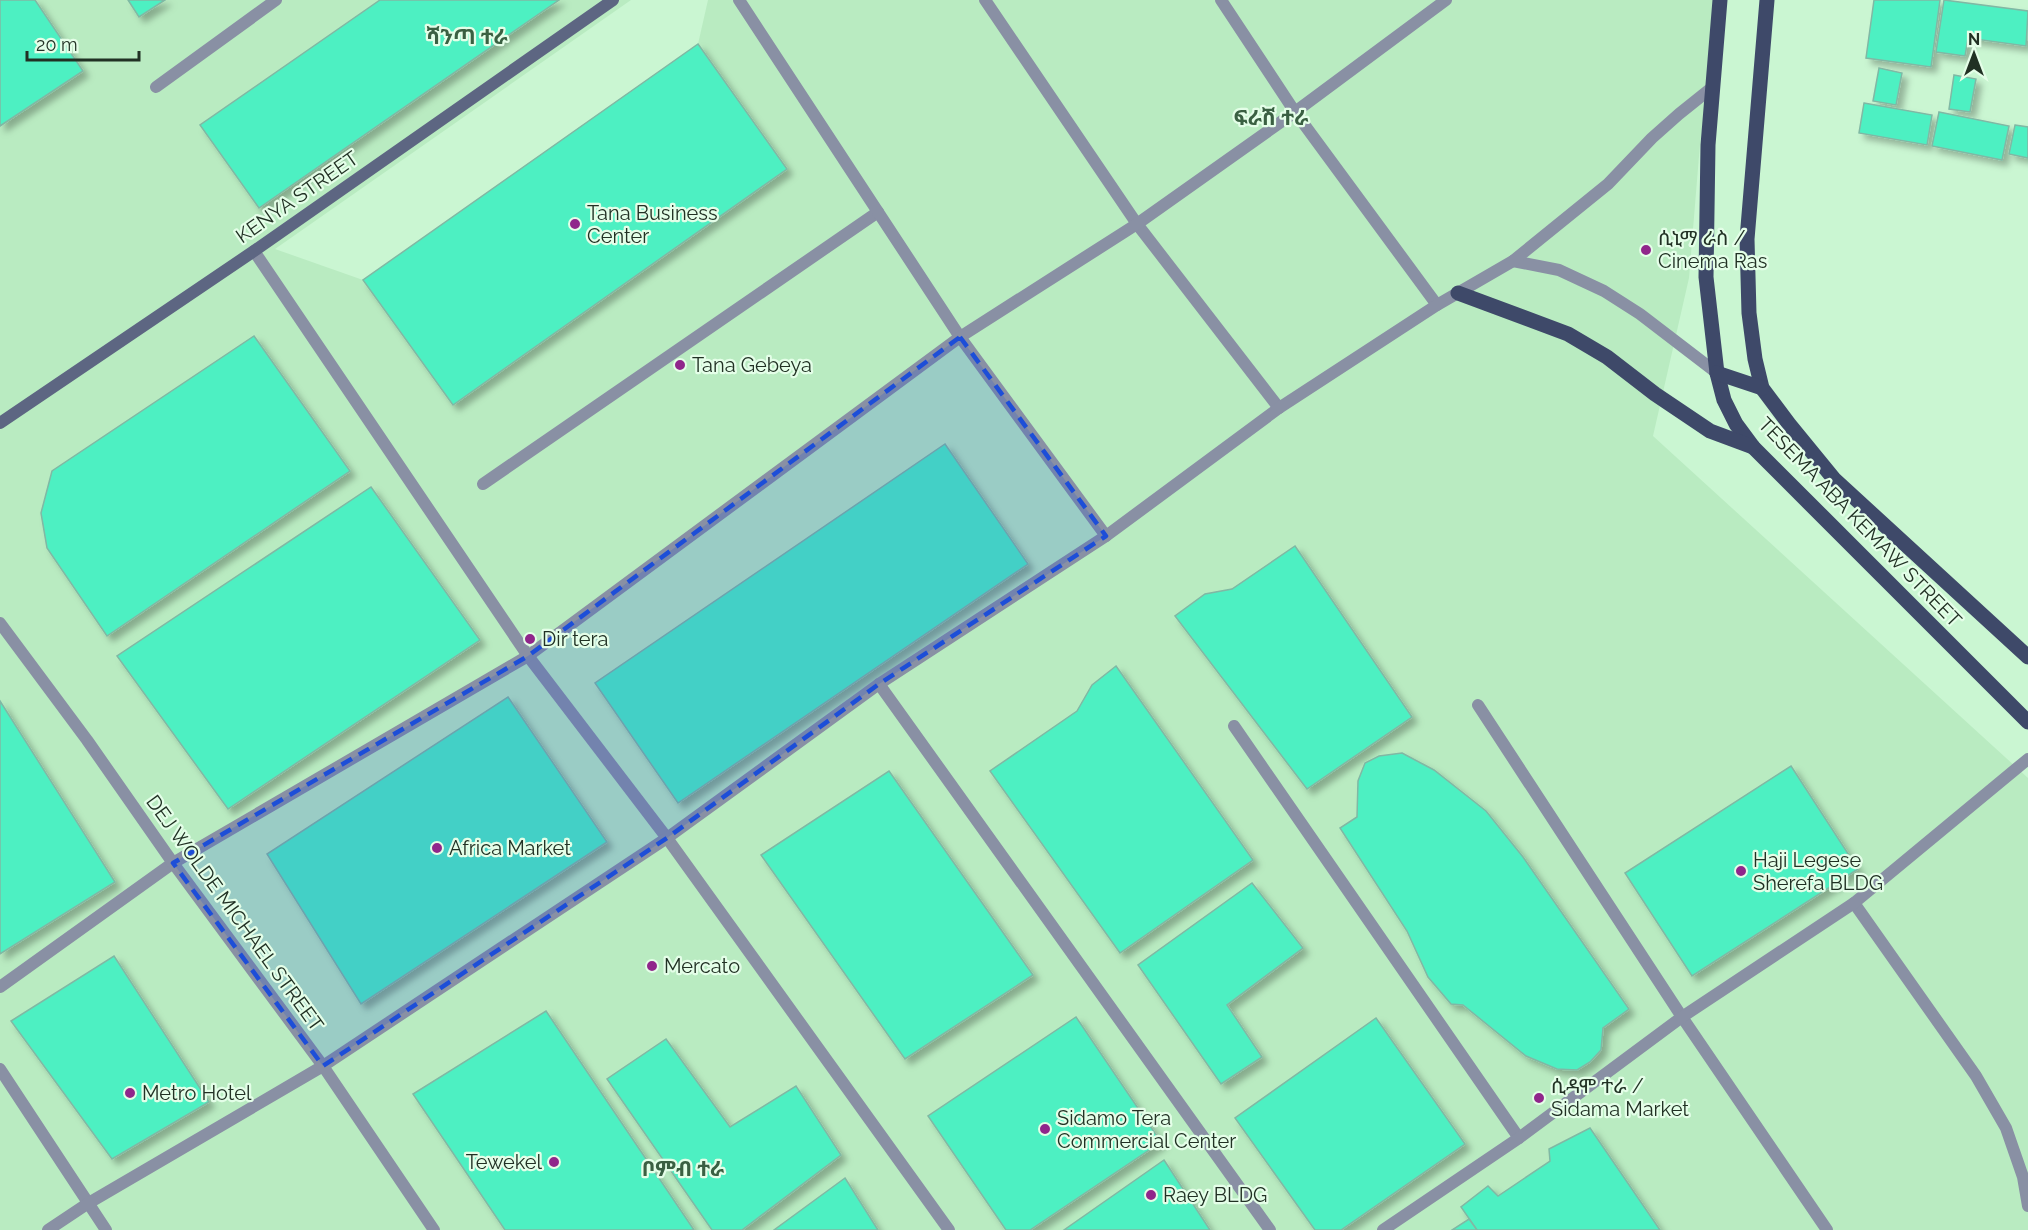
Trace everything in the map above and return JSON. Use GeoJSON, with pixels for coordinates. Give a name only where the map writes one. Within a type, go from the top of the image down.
{"type":"FeatureCollection","features":[{"type":"Feature","properties":{"kind":"main road","name":"KENYA STREET"},"geometry":{"type":"LineString","coordinates":[[0,423],[254,251],[613,0]]}},
{"type":"Feature","properties":{"kind":"main road","name":"TESEMA ABA KEMAW STREET"},"geometry":{"type":"LineString","coordinates":[[1720,0],[1708,145],[1707,277],[1717,373],[1724,400],[1736,424],[1753,447],[2028,722]]}},
{"type":"Feature","properties":{"kind":"main road","name":"TESEMA ABA KEMAW STREET"},"geometry":{"type":"LineString","coordinates":[[1767,0],[1747,238],[1749,313],[1755,359],[1762,388],[1834,479],[2028,657]]}},
{"type":"Feature","properties":{"kind":"main road"},"geometry":{"type":"LineString","coordinates":[[1458,293],[1568,334],[1607,357],[1654,394],[1710,431],[1753,447]]}},
{"type":"Feature","properties":{"kind":"main road"},"geometry":{"type":"LineString","coordinates":[[1717,373],[1762,388]]}},
{"type":"Feature","properties":{"kind":"street"},"geometry":{"type":"LineString","coordinates":[[156,87],[276,0]]}},
{"type":"Feature","properties":{"kind":"street"},"geometry":{"type":"LineString","coordinates":[[739,0],[960,337],[1106,536]]}},
{"type":"Feature","properties":{"kind":"street"},"geometry":{"type":"LineString","coordinates":[[985,0],[1137,224],[1279,408]]}},
{"type":"Feature","properties":{"kind":"street"},"geometry":{"type":"LineString","coordinates":[[1221,0],[1295,112],[1437,305]]}},
{"type":"Feature","properties":{"kind":"street"},"geometry":{"type":"LineString","coordinates":[[0,987],[173,863],[528,656],[960,337],[1137,224],[1295,112],[1446,0]]}},
{"type":"Feature","properties":{"kind":"street"},"geometry":{"type":"LineString","coordinates":[[48,1230],[87,1204],[323,1066],[667,838],[879,684],[1106,536],[1279,408],[1437,305],[1513,261],[1608,184],[1659,132],[1714,86]]}},
{"type":"Feature","properties":{"kind":"street"},"geometry":{"type":"LineString","coordinates":[[483,484],[878,212]]}},
{"type":"Feature","properties":{"kind":"street"},"geometry":{"type":"LineString","coordinates":[[254,251],[528,656],[667,838],[949,1230]]}},
{"type":"Feature","properties":{"kind":"street"},"geometry":{"type":"LineString","coordinates":[[1513,261],[1559,270],[1605,291],[1640,314],[1717,373]]}},
{"type":"Feature","properties":{"kind":"street","name":"DEJ WOLDE MICHAEL STREET"},"geometry":{"type":"LineString","coordinates":[[0,623],[323,1066],[434,1230]]}},
{"type":"Feature","properties":{"kind":"street"},"geometry":{"type":"LineString","coordinates":[[879,684],[1270,1230]]}},
{"type":"Feature","properties":{"kind":"street"},"geometry":{"type":"LineString","coordinates":[[1478,705],[1682,1017],[1827,1230]]}},
{"type":"Feature","properties":{"kind":"street"},"geometry":{"type":"LineString","coordinates":[[1234,726],[1519,1138]]}},
{"type":"Feature","properties":{"kind":"street"},"geometry":{"type":"LineString","coordinates":[[1383,1230],[1519,1138],[1682,1017],[1854,903],[2028,759]]}},
{"type":"Feature","properties":{"kind":"street"},"geometry":{"type":"LineString","coordinates":[[1854,903],[1976,1076],[2006,1128],[2023,1178],[2028,1206]]}},
{"type":"Feature","properties":{"kind":"street"},"geometry":{"type":"LineString","coordinates":[[0,1069],[106,1230]]}},
{"type":"Feature","properties":{"kind":"highlighted area"},"geometry":{"type":"Polygon","coordinates":[[[960,337],[1106,536],[879,684],[667,838],[323,1066],[173,863],[528,656],[960,337]]]}},
{"type":"Feature","properties":{"kind":"shaded area"},"geometry":{"type":"Polygon","coordinates":[[[0,0],[631,0],[275,249],[363,280],[698,44],[708,0],[1719,0],[1700,144],[1689,278],[1653,436],[2028,778],[2028,1230],[0,1230],[0,0]]]}},
{"type":"Feature","properties":{"kind":"building"},"geometry":{"type":"Polygon","coordinates":[[[0,0],[35,0],[83,71],[0,126],[0,0]]]}},
{"type":"Feature","properties":{"kind":"building"},"geometry":{"type":"Polygon","coordinates":[[[128,0],[165,0],[139,17],[128,0]]]}},
{"type":"Feature","properties":{"kind":"building"},"geometry":{"type":"Polygon","coordinates":[[[380,0],[559,0],[259,208],[200,125],[380,0]]]}},
{"type":"Feature","properties":{"kind":"building"},"geometry":{"type":"Polygon","coordinates":[[[1874,0],[1940,0],[1931,67],[1866,58],[1874,0]]]}},
{"type":"Feature","properties":{"kind":"building"},"geometry":{"type":"Polygon","coordinates":[[[1944,0],[2028,11],[2026,46],[1968,38],[1965,56],[1936,52],[1944,0]]]}},
{"type":"Feature","properties":{"kind":"building","name":"Tana Business Center"},"geometry":{"type":"Polygon","coordinates":[[[698,44],[787,169],[453,405],[363,280],[698,44]]]}},
{"type":"Feature","properties":{"kind":"building"},"geometry":{"type":"Polygon","coordinates":[[[1879,68],[1902,73],[1896,105],[1873,101],[1879,68]]]}},
{"type":"Feature","properties":{"kind":"building"},"geometry":{"type":"Polygon","coordinates":[[[1954,75],[1976,79],[1970,112],[1949,109],[1954,75]]]}},
{"type":"Feature","properties":{"kind":"building"},"geometry":{"type":"Polygon","coordinates":[[[1864,103],[1932,115],[1927,145],[1859,133],[1864,103]]]}},
{"type":"Feature","properties":{"kind":"building"},"geometry":{"type":"Polygon","coordinates":[[[1939,112],[2009,126],[2002,160],[1932,146],[1939,112]]]}},
{"type":"Feature","properties":{"kind":"building"},"geometry":{"type":"Polygon","coordinates":[[[2015,125],[2028,127],[2028,158],[2009,154],[2015,125]]]}},
{"type":"Feature","properties":{"kind":"building"},"geometry":{"type":"Polygon","coordinates":[[[254,336],[350,471],[107,636],[47,548],[41,513],[52,471],[254,336]]]}},
{"type":"Feature","properties":{"kind":"building"},"geometry":{"type":"Polygon","coordinates":[[[945,444],[1028,564],[678,803],[595,683],[945,444]]]}},
{"type":"Feature","properties":{"kind":"building"},"geometry":{"type":"Polygon","coordinates":[[[371,487],[480,640],[228,809],[117,656],[371,487]]]}},
{"type":"Feature","properties":{"kind":"building"},"geometry":{"type":"Polygon","coordinates":[[[1295,546],[1412,717],[1307,789],[1175,616],[1205,594],[1232,589],[1295,546]]]}},
{"type":"Feature","properties":{"kind":"building"},"geometry":{"type":"Polygon","coordinates":[[[1116,666],[1253,860],[1120,953],[990,771],[1077,711],[1092,685],[1116,666]]]}},
{"type":"Feature","properties":{"kind":"building","name":"Africa Market"},"geometry":{"type":"Polygon","coordinates":[[[508,697],[607,842],[361,1004],[267,854],[508,697]]]}},
{"type":"Feature","properties":{"kind":"building"},"geometry":{"type":"Polygon","coordinates":[[[0,701],[115,882],[0,954],[0,701]]]}},
{"type":"Feature","properties":{"kind":"building"},"geometry":{"type":"Polygon","coordinates":[[[1402,753],[1434,770],[1486,811],[1523,857],[1629,1009],[1603,1028],[1601,1050],[1590,1062],[1577,1070],[1557,1069],[1526,1056],[1463,1005],[1451,1004],[1428,977],[1407,931],[1340,828],[1357,817],[1358,781],[1365,763],[1379,756],[1402,753]]]}},
{"type":"Feature","properties":{"kind":"building","name":"Haji Legese Sherefa BLDG"},"geometry":{"type":"Polygon","coordinates":[[[1791,766],[1858,869],[1692,976],[1625,873],[1791,766]]]}},
{"type":"Feature","properties":{"kind":"building"},"geometry":{"type":"Polygon","coordinates":[[[889,771],[1033,975],[905,1059],[761,855],[889,771]]]}},
{"type":"Feature","properties":{"kind":"building"},"geometry":{"type":"Polygon","coordinates":[[[1252,883],[1303,948],[1227,1005],[1262,1057],[1221,1084],[1138,965],[1252,883]]]}},
{"type":"Feature","properties":{"kind":"building"},"geometry":{"type":"Polygon","coordinates":[[[114,956],[209,1102],[112,1159],[11,1021],[114,956]]]}},
{"type":"Feature","properties":{"kind":"building","name":"Tewekel"},"geometry":{"type":"Polygon","coordinates":[[[546,1011],[694,1230],[505,1230],[413,1094],[546,1011]]]}},
{"type":"Feature","properties":{"kind":"building","name":"Sidamo Tera Commercial Center"},"geometry":{"type":"Polygon","coordinates":[[[1076,1017],[1161,1142],[1030,1230],[1006,1230],[928,1116],[1076,1017]]]}},
{"type":"Feature","properties":{"kind":"building"},"geometry":{"type":"Polygon","coordinates":[[[1376,1018],[1465,1144],[1341,1230],[1315,1230],[1235,1118],[1376,1018]]]}},
{"type":"Feature","properties":{"kind":"building"},"geometry":{"type":"Polygon","coordinates":[[[666,1039],[730,1127],[796,1086],[841,1155],[742,1230],[712,1230],[607,1079],[666,1039]]]}},
{"type":"Feature","properties":{"kind":"building"},"geometry":{"type":"Polygon","coordinates":[[[1590,1128],[1660,1230],[1477,1230],[1461,1207],[1488,1186],[1498,1196],[1550,1161],[1549,1149],[1590,1128]]]}},
{"type":"Feature","properties":{"kind":"building","name":"Raey BLDG"},"geometry":{"type":"Polygon","coordinates":[[[1164,1160],[1210,1230],[1064,1230],[1164,1160]]]}},
{"type":"Feature","properties":{"kind":"building"},"geometry":{"type":"Polygon","coordinates":[[[845,1178],[878,1230],[774,1230],[845,1178]]]}},
{"type":"Feature","properties":{"kind":"building"},"geometry":{"type":"Polygon","coordinates":[[[1469,1219],[1477,1230],[1452,1230],[1469,1219]]]}},
{"type":"Feature","properties":{"kind":"place","name":"Tana Business Center"},"geometry":{"type":"Point","coordinates":[575,224]}},
{"type":"Feature","properties":{"kind":"place","name":"ሲኒማ ራስ / Cinema Ras"},"geometry":{"type":"Point","coordinates":[1646,250]}},
{"type":"Feature","properties":{"kind":"place","name":"Tana Gebeya"},"geometry":{"type":"Point","coordinates":[680,365]}},
{"type":"Feature","properties":{"kind":"place","name":"Dir tera"},"geometry":{"type":"Point","coordinates":[530,639]}},
{"type":"Feature","properties":{"kind":"place","name":"Africa Market"},"geometry":{"type":"Point","coordinates":[437,848]}},
{"type":"Feature","properties":{"kind":"place","name":"Haji Legese Sherefa BLDG"},"geometry":{"type":"Point","coordinates":[1741,871]}},
{"type":"Feature","properties":{"kind":"place","name":"Mercato"},"geometry":{"type":"Point","coordinates":[652,966]}},
{"type":"Feature","properties":{"kind":"place","name":"Metro Hotel"},"geometry":{"type":"Point","coordinates":[130,1093]}},
{"type":"Feature","properties":{"kind":"place","name":"ሲዳሞ ተራ / Sidama Market"},"geometry":{"type":"Point","coordinates":[1539,1098]}},
{"type":"Feature","properties":{"kind":"place","name":"Sidamo Tera Commercial Center"},"geometry":{"type":"Point","coordinates":[1045,1129]}},
{"type":"Feature","properties":{"kind":"place","name":"Tewekel"},"geometry":{"type":"Point","coordinates":[554,1162]}},
{"type":"Feature","properties":{"kind":"place","name":"Raey BLDG"},"geometry":{"type":"Point","coordinates":[1151,1195]}},
{"type":"Feature","properties":{"kind":"district","name":"ሻንጣ ተራ"},"geometry":{"type":"Point","coordinates":[467,36]}},
{"type":"Feature","properties":{"kind":"district","name":"ፍራሽ ተራ"},"geometry":{"type":"Point","coordinates":[1271,117]}},
{"type":"Feature","properties":{"kind":"district","name":"ቦምብ ተራ"},"geometry":{"type":"Point","coordinates":[683,1168]}}]}
